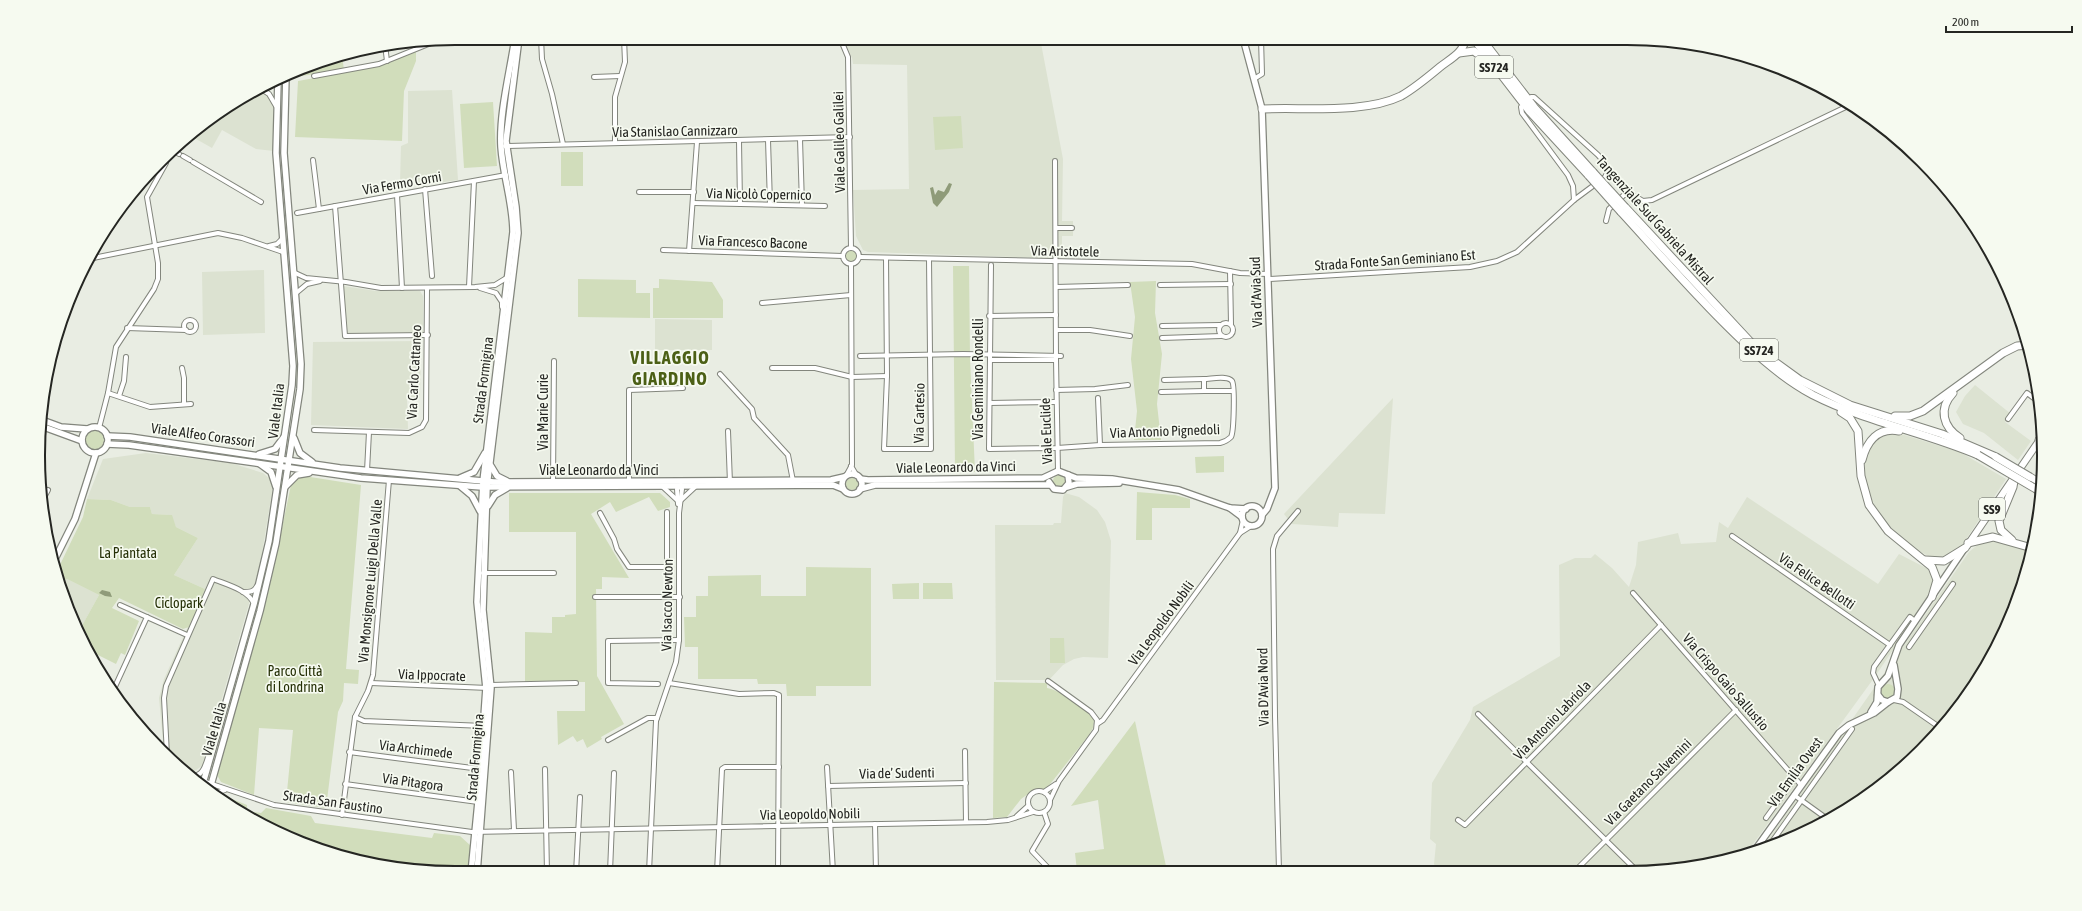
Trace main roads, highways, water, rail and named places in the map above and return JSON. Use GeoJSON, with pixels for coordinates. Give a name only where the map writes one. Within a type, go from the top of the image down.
{"type":"FeatureCollection","features":[{"type":"Feature","properties":{"kind":"highway"},"geometry":{"type":"LineString","coordinates":[[1262,109],[1362,106],[1382,103],[1412,89],[1458,53],[1464,45]]}},
{"type":"Feature","properties":{"kind":"highway","name":"Tangenziale Sud Gabriela Mistral"},"geometry":{"type":"LineString","coordinates":[[1477,45],[1516,95],[1758,349],[1800,380],[1850,405]]}},
{"type":"Feature","properties":{"kind":"highway","name":"Tangenziale Sud Gabriela Mistral"},"geometry":{"type":"LineString","coordinates":[[1486,45],[1534,107],[1591,174]]}},
{"type":"Feature","properties":{"kind":"highway"},"geometry":{"type":"LineString","coordinates":[[1458,53],[1469,50],[1477,53],[1516,95]]}},
{"type":"Feature","properties":{"kind":"highway","name":"Tangenziale Sud Gabriela Mistral"},"geometry":{"type":"LineString","coordinates":[[1623,209],[1702,301],[1754,353],[1775,370],[1813,394]]}},
{"type":"Feature","properties":{"kind":"highway"},"geometry":{"type":"LineString","coordinates":[[1850,405],[1898,417],[1910,416],[1928,409],[2003,353],[2017,346],[2022,346]]}},
{"type":"Feature","properties":{"kind":"highway"},"geometry":{"type":"LineString","coordinates":[[1960,386],[1948,399],[1944,409],[1944,417],[1950,431],[1970,445]]}},
{"type":"Feature","properties":{"kind":"highway"},"geometry":{"type":"LineString","coordinates":[[1813,394],[1821,402],[1847,415],[1855,424],[1860,438],[1864,493],[1874,513],[1897,540],[1924,559],[1932,567],[1937,580],[1932,597]]}},
{"type":"Feature","properties":{"kind":"highway","name":"SS724"},"geometry":{"type":"LineString","coordinates":[[1813,394],[1868,419],[1929,436],[1980,453],[2036,481]]}},
{"type":"Feature","properties":{"kind":"highway","name":"SS724"},"geometry":{"type":"LineString","coordinates":[[1850,405],[1930,430],[1970,445],[2035,488]]}},
{"type":"Feature","properties":{"kind":"highway"},"geometry":{"type":"LineString","coordinates":[[1861,466],[1868,444],[1879,433],[1894,430],[1929,436]]}},
{"type":"Feature","properties":{"kind":"highway"},"geometry":{"type":"LineString","coordinates":[[2012,540],[2001,530],[1999,521],[2013,487],[2015,475]]}},
{"type":"Feature","properties":{"kind":"highway"},"geometry":{"type":"LineString","coordinates":[[1924,559],[1944,561],[1966,546],[1987,537],[2012,540],[2027,546]]}},
{"type":"Feature","properties":{"kind":"main road","name":"SS9"},"geometry":{"type":"LineString","coordinates":[[1966,546],[2037,445]]}},
{"type":"Feature","properties":{"kind":"district","name":"VILLAGGIO GIARDINO"},"geometry":{"type":"Point","coordinates":[670,368]}},
{"type":"Feature","properties":{"kind":"park label","name":"La Piantata"},"geometry":{"type":"Point","coordinates":[128,553]}},
{"type":"Feature","properties":{"kind":"park label","name":"Ciclopark"},"geometry":{"type":"Point","coordinates":[179,603]}},
{"type":"Feature","properties":{"kind":"park label","name":"Parco Città di Londrina"},"geometry":{"type":"Point","coordinates":[295,680]}}]}
